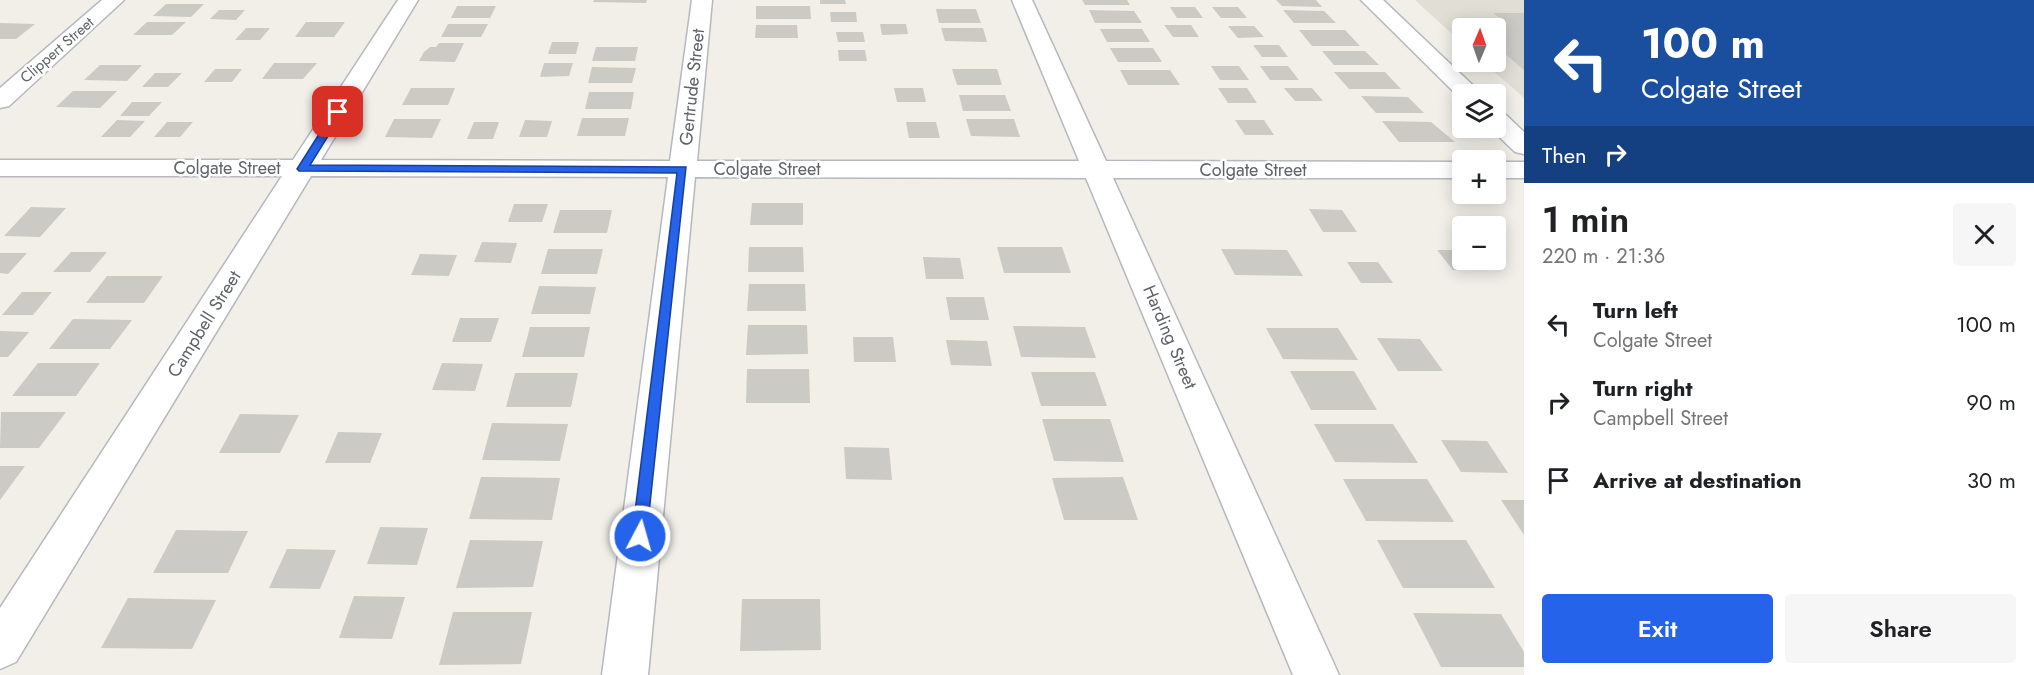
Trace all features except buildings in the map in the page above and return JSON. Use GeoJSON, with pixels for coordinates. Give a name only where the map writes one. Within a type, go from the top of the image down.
{"type":"FeatureCollection","features":[{"type":"Feature","properties":{"kind":"street","name":"Clippert Street"},"geometry":{"type":"LineString","coordinates":[[0,101],[114,0]]}},
{"type":"Feature","properties":{"kind":"street","name":"Campbell Street"},"geometry":{"type":"LineString","coordinates":[[0,647],[408,0]]}},
{"type":"Feature","properties":{"kind":"street","name":"Gertrude Street"},"geometry":{"type":"LineString","coordinates":[[625,675],[702,0]]}},
{"type":"Feature","properties":{"kind":"street","name":"Harding Street"},"geometry":{"type":"LineString","coordinates":[[1022,0],[1316,675]]}},
{"type":"Feature","properties":{"kind":"street"},"geometry":{"type":"LineString","coordinates":[[1371,0],[1459,84]]}},
{"type":"Feature","properties":{"kind":"street"},"geometry":{"type":"LineString","coordinates":[[1506,129],[1524,146]]}},
{"type":"Feature","properties":{"kind":"street","name":"Colgate Street"},"geometry":{"type":"LineString","coordinates":[[0,168],[1452,170]]}},
{"type":"Feature","properties":{"kind":"street"},"geometry":{"type":"LineString","coordinates":[[1506,170],[1524,170]]}},
{"type":"Feature","properties":{"kind":"shaded area"},"geometry":{"type":"Polygon","coordinates":[[[1415,0],[1524,0],[1524,98],[1494,72],[1506,72],[1506,18],[1452,18],[1452,34],[1415,0]]]}},
{"type":"Feature","properties":{"kind":"route"},"geometry":{"type":"LineString","coordinates":[[338,112],[303,169],[682,170],[640,536]]}}]}
